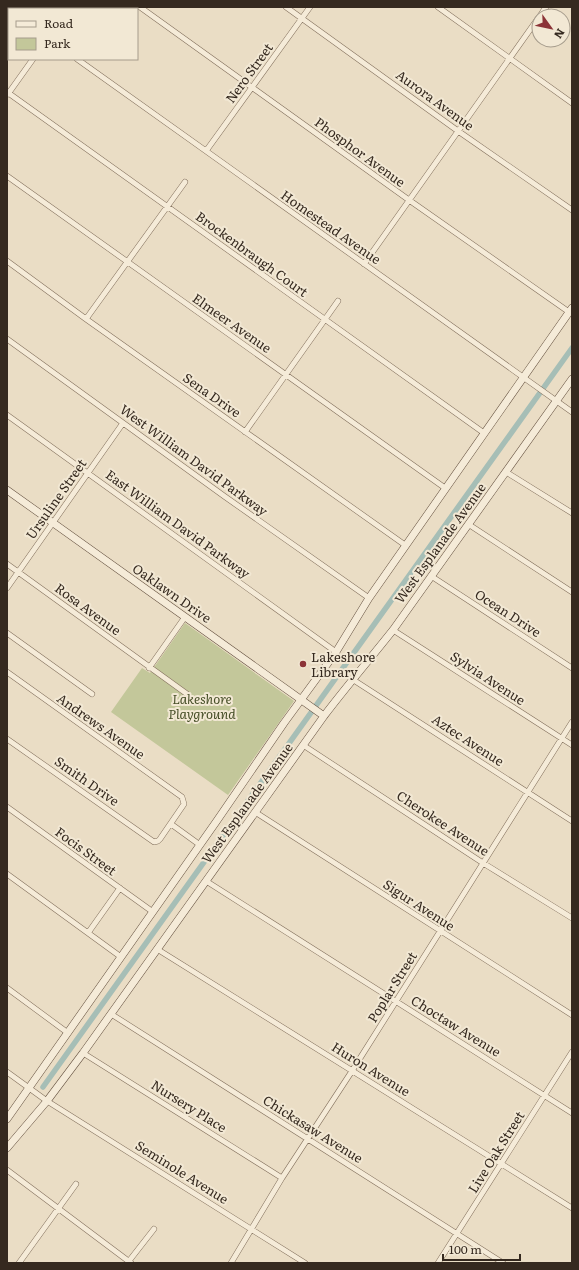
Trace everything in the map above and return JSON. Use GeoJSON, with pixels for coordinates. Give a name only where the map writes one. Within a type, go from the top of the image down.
{"type":"FeatureCollection","features":[{"type":"Feature","properties":{"kind":"main road","name":"West Esplanade Avenue"},"geometry":{"type":"LineString","coordinates":[[7,1119],[284,723],[304,702],[369,598],[405,545],[571,310]]}},
{"type":"Feature","properties":{"kind":"main road","name":"West Esplanade Avenue"},"geometry":{"type":"LineString","coordinates":[[7,1148],[47,1101],[83,1053],[303,745],[322,715],[393,630],[572,379]]}},
{"type":"Feature","properties":{"kind":"main road","name":"Oaklawn Drive"},"geometry":{"type":"LineString","coordinates":[[7,490],[322,715]]}},
{"type":"Feature","properties":{"kind":"street","name":"Phosphor Avenue"},"geometry":{"type":"LineString","coordinates":[[140,7],[409,200],[571,310]]}},
{"type":"Feature","properties":{"kind":"street","name":"Aurora Avenue"},"geometry":{"type":"LineString","coordinates":[[286,7],[458,131],[572,210]]}},
{"type":"Feature","properties":{"kind":"street","name":"Nero Street"},"geometry":{"type":"LineString","coordinates":[[206,152],[310,7]]}},
{"type":"Feature","properties":{"kind":"street"},"geometry":{"type":"LineString","coordinates":[[438,7],[572,103]]}},
{"type":"Feature","properties":{"kind":"street"},"geometry":{"type":"LineString","coordinates":[[364,264],[531,28]]}},
{"type":"Feature","properties":{"kind":"street"},"geometry":{"type":"LineString","coordinates":[[8,94],[32,60]]}},
{"type":"Feature","properties":{"kind":"street","name":"Homestead Avenue"},"geometry":{"type":"LineString","coordinates":[[78,60],[572,412]]}},
{"type":"Feature","properties":{"kind":"street","name":"Brockenbraugh Court"},"geometry":{"type":"LineString","coordinates":[[8,94],[484,433]]}},
{"type":"Feature","properties":{"kind":"street","name":"Elmeer Avenue"},"geometry":{"type":"LineString","coordinates":[[7,176],[445,488]]}},
{"type":"Feature","properties":{"kind":"street"},"geometry":{"type":"LineString","coordinates":[[86,319],[185,182]]}},
{"type":"Feature","properties":{"kind":"street","name":"Sena Drive"},"geometry":{"type":"LineString","coordinates":[[7,261],[86,319],[405,545]]}},
{"type":"Feature","properties":{"kind":"street"},"geometry":{"type":"LineString","coordinates":[[245,432],[338,301]]}},
{"type":"Feature","properties":{"kind":"street","name":"West William David Parkway"},"geometry":{"type":"LineString","coordinates":[[7,339],[369,598]]}},
{"type":"Feature","properties":{"kind":"street","name":"East William David Parkway"},"geometry":{"type":"LineString","coordinates":[[7,415],[336,652]]}},
{"type":"Feature","properties":{"kind":"street","name":"Ursuline Street"},"geometry":{"type":"LineString","coordinates":[[7,588],[123,423]]}},
{"type":"Feature","properties":{"kind":"street"},"geometry":{"type":"LineString","coordinates":[[506,472],[572,513]]}},
{"type":"Feature","properties":{"kind":"street"},"geometry":{"type":"LineString","coordinates":[[468,524],[572,592]]}},
{"type":"Feature","properties":{"kind":"street","name":"Rosa Avenue"},"geometry":{"type":"LineString","coordinates":[[7,564],[187,694]]}},
{"type":"Feature","properties":{"kind":"street","name":"Ocean Drive"},"geometry":{"type":"LineString","coordinates":[[431,576],[572,668]]}},
{"type":"Feature","properties":{"kind":"street"},"geometry":{"type":"LineString","coordinates":[[149,668],[185,617]]}},
{"type":"Feature","properties":{"kind":"street","name":"Sylvia Avenue"},"geometry":{"type":"LineString","coordinates":[[393,630],[572,745]]}},
{"type":"Feature","properties":{"kind":"street"},"geometry":{"type":"LineString","coordinates":[[7,633],[92,694]]}},
{"type":"Feature","properties":{"kind":"street","name":"Andrews Avenue"},"geometry":{"type":"LineString","coordinates":[[7,672],[182,797],[184,804],[171,824]]}},
{"type":"Feature","properties":{"kind":"street","name":"Aztec Avenue"},"geometry":{"type":"LineString","coordinates":[[352,678],[572,820]]}},
{"type":"Feature","properties":{"kind":"street","name":"Poplar Street"},"geometry":{"type":"LineString","coordinates":[[231,1263],[282,1178],[352,1071],[572,722]]}},
{"type":"Feature","properties":{"kind":"street","name":"Smith Drive"},"geometry":{"type":"LineString","coordinates":[[7,739],[154,842],[158,841],[171,824]]}},
{"type":"Feature","properties":{"kind":"street","name":"Cherokee Avenue"},"geometry":{"type":"LineString","coordinates":[[303,745],[483,863],[572,918]]}},
{"type":"Feature","properties":{"kind":"street","name":"Focis Street"},"geometry":{"type":"LineString","coordinates":[[7,807],[153,912]]}},
{"type":"Feature","properties":{"kind":"street","name":"Sigur Avenue"},"geometry":{"type":"LineString","coordinates":[[255,812],[572,1015]]}},
{"type":"Feature","properties":{"kind":"street"},"geometry":{"type":"LineString","coordinates":[[171,824],[200,845]]}},
{"type":"Feature","properties":{"kind":"street"},"geometry":{"type":"LineString","coordinates":[[7,874],[120,957]]}},
{"type":"Feature","properties":{"kind":"street","name":"Choctaw Avenue"},"geometry":{"type":"LineString","coordinates":[[206,881],[572,1113]]}},
{"type":"Feature","properties":{"kind":"street"},"geometry":{"type":"LineString","coordinates":[[88,933],[120,888]]}},
{"type":"Feature","properties":{"kind":"street","name":"Huron Avenue"},"geometry":{"type":"LineString","coordinates":[[157,949],[572,1208]]}},
{"type":"Feature","properties":{"kind":"street"},"geometry":{"type":"LineString","coordinates":[[7,988],[68,1033]]}},
{"type":"Feature","properties":{"kind":"street","name":"Chickasaw Avenue"},"geometry":{"type":"LineString","coordinates":[[111,1014],[503,1263]]}},
{"type":"Feature","properties":{"kind":"street","name":"Live Oak Street"},"geometry":{"type":"LineString","coordinates":[[438,1263],[572,1052]]}},
{"type":"Feature","properties":{"kind":"street","name":"Nursery Place"},"geometry":{"type":"LineString","coordinates":[[83,1053],[282,1178]]}},
{"type":"Feature","properties":{"kind":"street","name":"Seminole Avenue"},"geometry":{"type":"LineString","coordinates":[[7,1072],[47,1101],[305,1263]]}},
{"type":"Feature","properties":{"kind":"street"},"geometry":{"type":"LineString","coordinates":[[7,1170],[130,1262],[154,1230]]}},
{"type":"Feature","properties":{"kind":"street"},"geometry":{"type":"LineString","coordinates":[[19,1263],[76,1184]]}},
{"type":"Feature","properties":{"kind":"green space","name":"Lakeshore Playground"},"geometry":{"type":"Polygon","coordinates":[[[185,623],[294,701],[228,795],[111,712],[142,668],[150,673],[185,623]]]}},
{"type":"Feature","properties":{"kind":"waterway"},"geometry":{"type":"LineString","coordinates":[[43,1087],[572,348]]}},
{"type":"Feature","properties":{"kind":"place","name":"Lakeshore Library"},"geometry":{"type":"Point","coordinates":[303,664]}}]}
